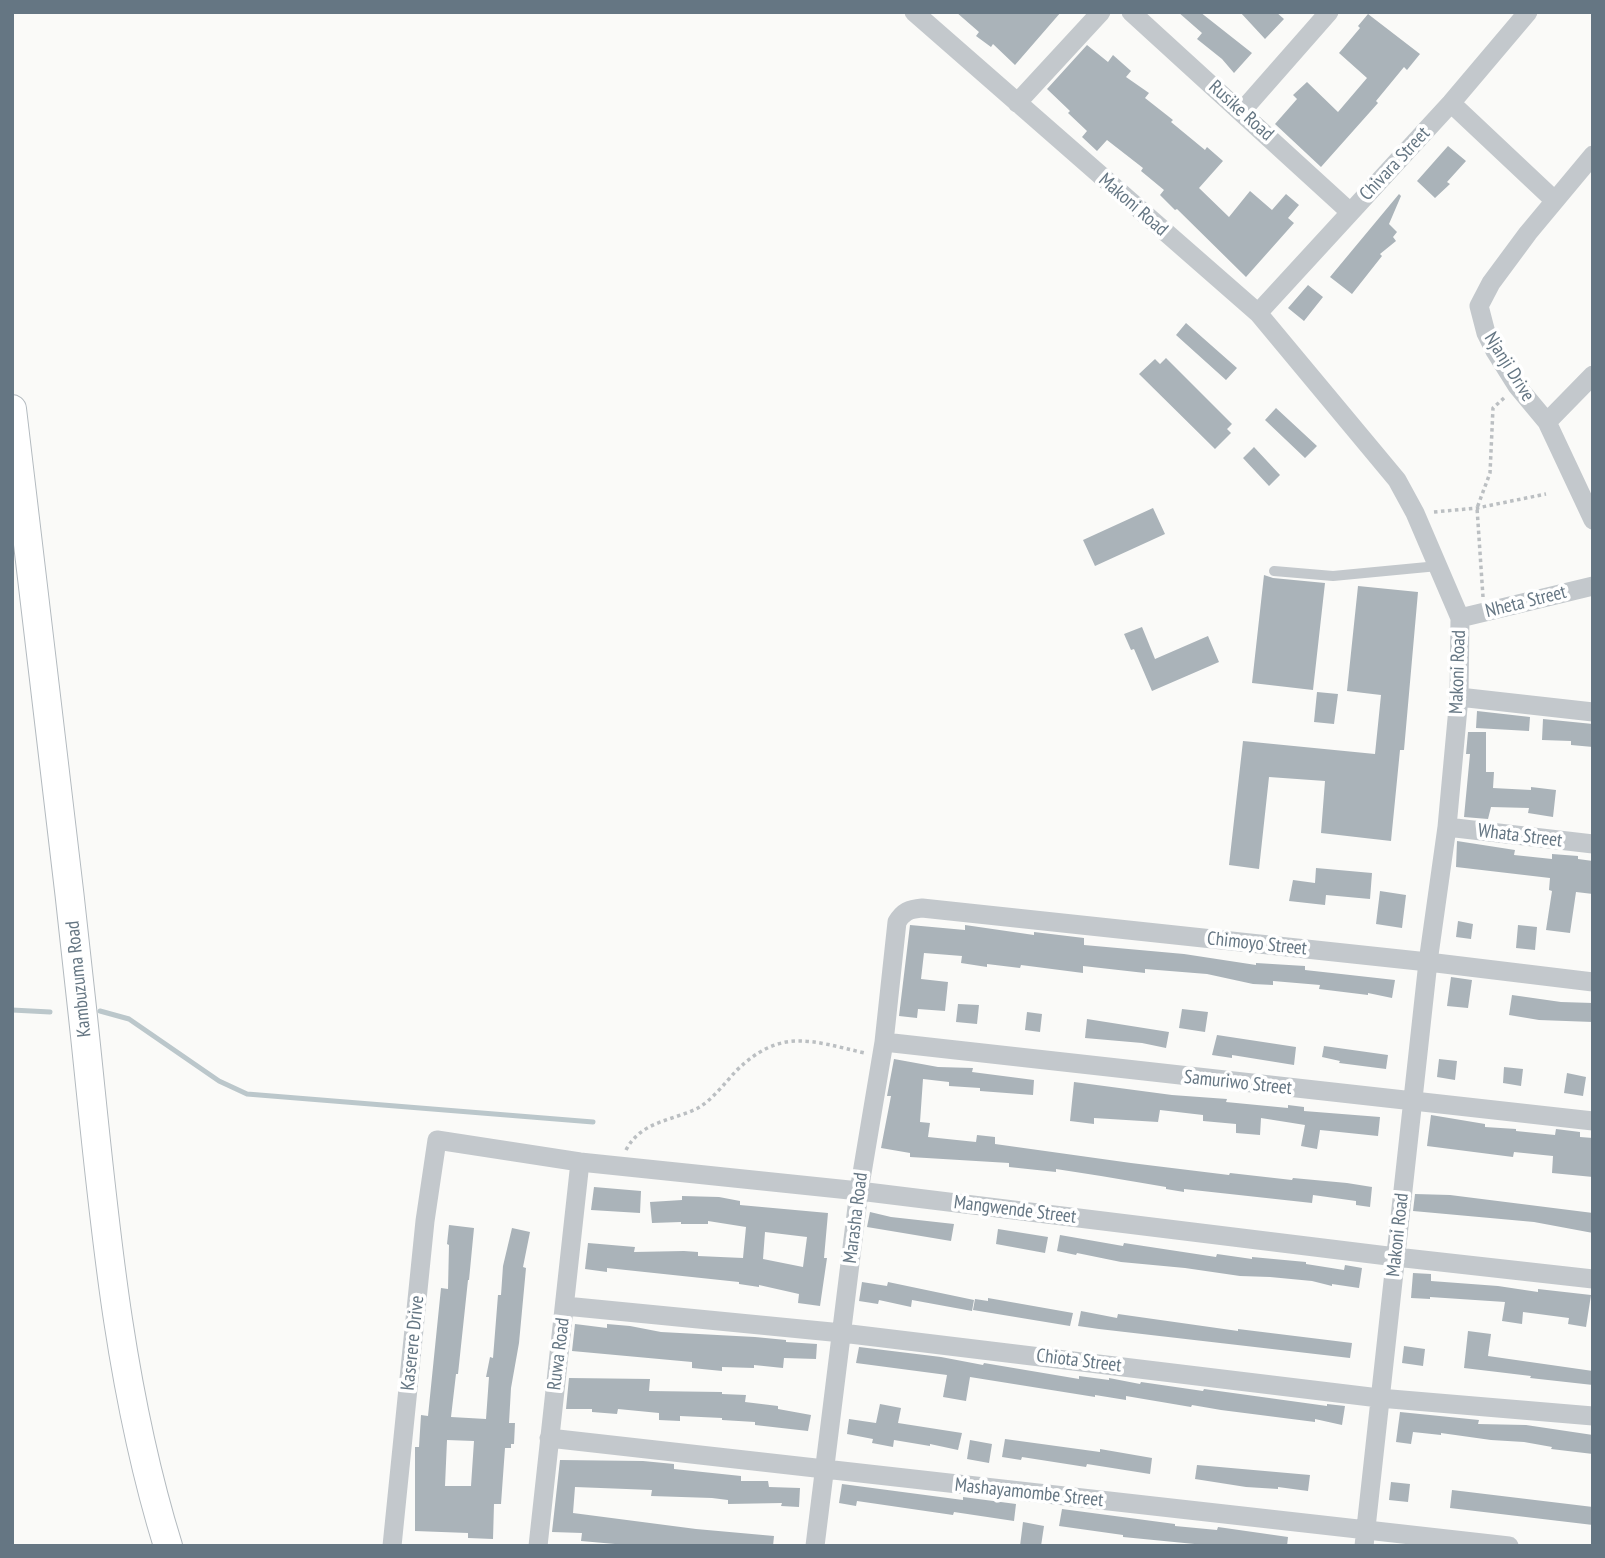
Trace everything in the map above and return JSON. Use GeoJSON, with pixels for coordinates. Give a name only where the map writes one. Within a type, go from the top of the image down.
{"type":"FeatureCollection","features":[{"type":"Feature","properties":{"kind":"main road","name":"Kambuzuma Road"},"geometry":{"type":"LineString","coordinates":[[12,409],[117,1308],[144,1461],[167,1546]]}},
{"type":"Feature","properties":{"kind":"street","name":"Makoni Road"},"geometry":{"type":"LineString","coordinates":[[914,12],[1258,313],[1397,480],[1415,513],[1460,618],[1460,697],[1447,827],[1428,962],[1365,1538]]}},
{"type":"Feature","properties":{"kind":"street"},"geometry":{"type":"LineString","coordinates":[[1017,103],[1101,12]]}},
{"type":"Feature","properties":{"kind":"street","name":"Rusike Road"},"geometry":{"type":"LineString","coordinates":[[1131,12],[1350,212]]}},
{"type":"Feature","properties":{"kind":"street"},"geometry":{"type":"LineString","coordinates":[[1242,111],[1329,12]]}},
{"type":"Feature","properties":{"kind":"street","name":"Chivara Street"},"geometry":{"type":"LineString","coordinates":[[1258,313],[1451,103],[1528,12]]}},
{"type":"Feature","properties":{"kind":"street"},"geometry":{"type":"LineString","coordinates":[[1451,103],[1553,199]]}},
{"type":"Feature","properties":{"kind":"street","name":"Njanji Drive"},"geometry":{"type":"LineString","coordinates":[[1593,155],[1553,199],[1491,283],[1479,306],[1486,333],[1517,386],[1548,422],[1593,520]]}},
{"type":"Feature","properties":{"kind":"street"},"geometry":{"type":"LineString","coordinates":[[1548,422],[1593,375]]}},
{"type":"Feature","properties":{"kind":"street","name":"Nheta Street"},"geometry":{"type":"LineString","coordinates":[[1460,618],[1593,586]]}},
{"type":"Feature","properties":{"kind":"street"},"geometry":{"type":"LineString","coordinates":[[1460,697],[1593,712]]}},
{"type":"Feature","properties":{"kind":"street","name":"Whata Street"},"geometry":{"type":"LineString","coordinates":[[1447,827],[1593,844]]}},
{"type":"Feature","properties":{"kind":"street","name":"Chimoyo Street"},"geometry":{"type":"LineString","coordinates":[[922,908],[1593,982]]}},
{"type":"Feature","properties":{"kind":"street","name":"Marasha Road"},"geometry":{"type":"LineString","coordinates":[[815,1546],[859,1191],[883,1049],[897,922],[902,914],[911,909],[922,908]]}},
{"type":"Feature","properties":{"kind":"street","name":"Samuriwo Street"},"geometry":{"type":"LineString","coordinates":[[883,1049],[1593,1121]]}},
{"type":"Feature","properties":{"kind":"street","name":"Mangwende Street"},"geometry":{"type":"LineString","coordinates":[[437,1140],[580,1162],[859,1191],[1593,1279]]}},
{"type":"Feature","properties":{"kind":"street","name":"Kaserere Drive"},"geometry":{"type":"LineString","coordinates":[[392,1546],[425,1221],[437,1140]]}},
{"type":"Feature","properties":{"kind":"street","name":"Ruwa Road"},"geometry":{"type":"LineString","coordinates":[[538,1546],[580,1162]]}},
{"type":"Feature","properties":{"kind":"street","name":"Chiota Street"},"geometry":{"type":"LineString","coordinates":[[565,1306],[842,1333],[1379,1398],[1593,1416]]}},
{"type":"Feature","properties":{"kind":"street","name":"Mashayamombe Street"},"geometry":{"type":"LineString","coordinates":[[549,1438],[1365,1538],[1509,1546]]}},
{"type":"Feature","properties":{"kind":"lane"},"geometry":{"type":"LineString","coordinates":[[1274,571],[1334,576],[1438,566]]}},
{"type":"Feature","properties":{"kind":"path"},"geometry":{"type":"LineString","coordinates":[[1484,613],[1477,508],[1490,473],[1493,408],[1517,386]]}},
{"type":"Feature","properties":{"kind":"path"},"geometry":{"type":"LineString","coordinates":[[1415,513],[1477,508],[1546,494]]}},
{"type":"Feature","properties":{"kind":"path"},"geometry":{"type":"LineString","coordinates":[[620,1165],[626,1147],[632,1140],[659,1120],[706,1103],[740,1067],[779,1042],[807,1040],[883,1049]]}},
{"type":"Feature","properties":{"kind":"building"},"geometry":{"type":"Polygon","coordinates":[[[956,12],[1061,12],[1015,65],[993,44],[991,47],[976,36],[979,32],[956,12]]]}},
{"type":"Feature","properties":{"kind":"building"},"geometry":{"type":"Polygon","coordinates":[[[1178,12],[1200,12],[1252,53],[1234,73],[1222,59],[1197,39],[1202,33],[1178,12]]]}},
{"type":"Feature","properties":{"kind":"building"},"geometry":{"type":"Polygon","coordinates":[[[1240,12],[1276,12],[1284,19],[1265,39],[1240,12]]]}},
{"type":"Feature","properties":{"kind":"building"},"geometry":{"type":"Polygon","coordinates":[[[1368,14],[1420,54],[1407,70],[1404,67],[1376,101],[1378,103],[1321,167],[1275,124],[1297,99],[1293,95],[1307,82],[1338,112],[1367,78],[1339,53],[1368,14]]]}},
{"type":"Feature","properties":{"kind":"building"},"geometry":{"type":"Polygon","coordinates":[[[1087,45],[1108,62],[1113,55],[1131,71],[1126,77],[1149,93],[1145,98],[1205,150],[1207,147],[1223,161],[1199,188],[1229,217],[1250,191],[1272,210],[1286,194],[1299,205],[1288,218],[1294,223],[1246,277],[1160,195],[1164,190],[1141,171],[1143,168],[1107,140],[1097,151],[1082,137],[1087,131],[1047,89],[1087,45]]]}},
{"type":"Feature","properties":{"kind":"building"},"geometry":{"type":"Polygon","coordinates":[[[1448,146],[1466,161],[1447,182],[1450,184],[1435,198],[1417,181],[1448,146]]]}},
{"type":"Feature","properties":{"kind":"building"},"geometry":{"type":"Polygon","coordinates":[[[1399,194],[1401,196],[1389,224],[1397,232],[1393,237],[1396,241],[1380,254],[1382,256],[1352,294],[1330,277],[1399,194]]]}},
{"type":"Feature","properties":{"kind":"building"},"geometry":{"type":"Polygon","coordinates":[[[1308,285],[1323,297],[1304,321],[1288,308],[1308,285]]]}},
{"type":"Feature","properties":{"kind":"building"},"geometry":{"type":"Polygon","coordinates":[[[1186,323],[1237,368],[1226,380],[1176,335],[1186,323]]]}},
{"type":"Feature","properties":{"kind":"building"},"geometry":{"type":"Polygon","coordinates":[[[1166,358],[1232,424],[1227,429],[1231,433],[1215,449],[1139,374],[1155,359],[1160,364],[1166,358]]]}},
{"type":"Feature","properties":{"kind":"building"},"geometry":{"type":"Polygon","coordinates":[[[1276,408],[1317,446],[1305,458],[1265,420],[1276,408]]]}},
{"type":"Feature","properties":{"kind":"building"},"geometry":{"type":"Polygon","coordinates":[[[1254,447],[1280,475],[1269,486],[1243,458],[1254,447]]]}},
{"type":"Feature","properties":{"kind":"building"},"geometry":{"type":"Polygon","coordinates":[[[1153,508],[1165,534],[1095,566],[1083,540],[1153,508]]]}},
{"type":"Feature","properties":{"kind":"building"},"geometry":{"type":"Polygon","coordinates":[[[1264,575],[1325,583],[1313,690],[1252,683],[1264,575]]]}},
{"type":"Feature","properties":{"kind":"building"},"geometry":{"type":"Polygon","coordinates":[[[1358,586],[1418,592],[1404,750],[1400,750],[1391,841],[1321,833],[1325,781],[1269,777],[1259,869],[1229,865],[1243,741],[1375,754],[1381,695],[1347,691],[1358,586]]]}},
{"type":"Feature","properties":{"kind":"building"},"geometry":{"type":"Polygon","coordinates":[[[1142,627],[1155,659],[1208,636],[1219,662],[1152,691],[1134,649],[1131,650],[1124,634],[1142,627]]]}},
{"type":"Feature","properties":{"kind":"building"},"geometry":{"type":"Polygon","coordinates":[[[1317,692],[1338,694],[1334,724],[1314,722],[1317,692]]]}},
{"type":"Feature","properties":{"kind":"building"},"geometry":{"type":"Polygon","coordinates":[[[1477,711],[1530,717],[1529,731],[1476,728],[1477,711]]]}},
{"type":"Feature","properties":{"kind":"building"},"geometry":{"type":"Polygon","coordinates":[[[1543,719],[1593,724],[1593,747],[1571,745],[1571,741],[1542,740],[1543,719]]]}},
{"type":"Feature","properties":{"kind":"building"},"geometry":{"type":"Polygon","coordinates":[[[1468,732],[1486,732],[1486,772],[1494,772],[1493,788],[1531,790],[1531,787],[1556,790],[1553,817],[1528,813],[1529,808],[1491,807],[1488,819],[1464,817],[1470,754],[1466,754],[1468,732]]]}},
{"type":"Feature","properties":{"kind":"building"},"geometry":{"type":"Polygon","coordinates":[[[1457,841],[1515,850],[1514,855],[1552,859],[1552,854],[1578,856],[1578,859],[1593,861],[1593,894],[1576,892],[1570,933],[1546,930],[1552,891],[1549,890],[1550,878],[1456,867],[1457,841]]]}},
{"type":"Feature","properties":{"kind":"building"},"geometry":{"type":"Polygon","coordinates":[[[1316,868],[1372,873],[1370,899],[1326,895],[1325,905],[1289,901],[1293,880],[1315,883],[1316,868]]]}},
{"type":"Feature","properties":{"kind":"building"},"geometry":{"type":"Polygon","coordinates":[[[1380,891],[1406,895],[1402,928],[1376,924],[1380,891]]]}},
{"type":"Feature","properties":{"kind":"building"},"geometry":{"type":"Polygon","coordinates":[[[1458,921],[1473,924],[1471,939],[1456,937],[1458,921]]]}},
{"type":"Feature","properties":{"kind":"building"},"geometry":{"type":"Polygon","coordinates":[[[910,925],[965,930],[965,925],[1034,935],[1034,932],[1084,938],[1084,945],[1184,954],[1256,965],[1305,966],[1305,970],[1395,980],[1392,998],[1319,989],[1320,985],[1273,981],[1273,985],[1253,984],[1207,974],[1145,969],[1145,973],[1083,966],[1083,973],[1021,965],[1020,968],[987,964],[987,967],[961,963],[962,956],[924,953],[921,979],[948,982],[945,1011],[918,1009],[917,1018],[899,1016],[910,925]]]}},
{"type":"Feature","properties":{"kind":"building"},"geometry":{"type":"Polygon","coordinates":[[[1518,925],[1537,927],[1535,950],[1516,948],[1518,925]]]}},
{"type":"Feature","properties":{"kind":"building"},"geometry":{"type":"Polygon","coordinates":[[[1451,977],[1472,980],[1468,1008],[1447,1006],[1451,977]]]}},
{"type":"Feature","properties":{"kind":"building"},"geometry":{"type":"Polygon","coordinates":[[[1512,995],[1561,1002],[1593,1003],[1593,1022],[1539,1020],[1509,1015],[1512,995]]]}},
{"type":"Feature","properties":{"kind":"building"},"geometry":{"type":"Polygon","coordinates":[[[958,1004],[979,1005],[977,1024],[956,1022],[958,1004]]]}},
{"type":"Feature","properties":{"kind":"building"},"geometry":{"type":"Polygon","coordinates":[[[1182,1009],[1208,1012],[1205,1032],[1179,1028],[1182,1009]]]}},
{"type":"Feature","properties":{"kind":"building"},"geometry":{"type":"Polygon","coordinates":[[[1027,1012],[1042,1014],[1040,1032],[1025,1030],[1027,1012]]]}},
{"type":"Feature","properties":{"kind":"building"},"geometry":{"type":"Polygon","coordinates":[[[1087,1019],[1169,1032],[1166,1048],[1085,1038],[1087,1019]]]}},
{"type":"Feature","properties":{"kind":"building"},"geometry":{"type":"Polygon","coordinates":[[[1217,1035],[1296,1047],[1294,1065],[1232,1055],[1232,1058],[1212,1055],[1217,1035]]]}},
{"type":"Feature","properties":{"kind":"building"},"geometry":{"type":"Polygon","coordinates":[[[1324,1046],[1388,1055],[1386,1069],[1339,1063],[1340,1061],[1322,1057],[1324,1046]]]}},
{"type":"Feature","properties":{"kind":"building"},"geometry":{"type":"Polygon","coordinates":[[[894,1059],[938,1067],[973,1068],[972,1072],[1034,1080],[1033,1095],[980,1091],[980,1088],[949,1086],[949,1082],[923,1079],[920,1122],[930,1123],[928,1137],[976,1142],[977,1135],[995,1137],[995,1144],[1131,1163],[1229,1175],[1347,1183],[1372,1187],[1370,1207],[1356,1205],[1356,1201],[1313,1195],[1312,1203],[1184,1189],[1184,1192],[1056,1169],[1056,1172],[1009,1167],[1009,1163],[910,1157],[910,1153],[881,1148],[891,1096],[887,1096],[894,1059]]]}},
{"type":"Feature","properties":{"kind":"building"},"geometry":{"type":"Polygon","coordinates":[[[1439,1059],[1457,1061],[1455,1080],[1437,1077],[1439,1059]]]}},
{"type":"Feature","properties":{"kind":"building"},"geometry":{"type":"Polygon","coordinates":[[[1504,1067],[1523,1069],[1521,1086],[1503,1083],[1504,1067]]]}},
{"type":"Feature","properties":{"kind":"building"},"geometry":{"type":"Polygon","coordinates":[[[1567,1073],[1586,1077],[1583,1096],[1564,1093],[1567,1073]]]}},
{"type":"Feature","properties":{"kind":"building"},"geometry":{"type":"Polygon","coordinates":[[[1074,1082],[1227,1099],[1226,1102],[1304,1107],[1304,1111],[1380,1117],[1378,1136],[1320,1130],[1317,1149],[1301,1146],[1305,1125],[1261,1118],[1260,1135],[1236,1133],[1236,1124],[1203,1121],[1203,1115],[1160,1110],[1158,1122],[1094,1118],[1094,1124],[1070,1121],[1074,1082]]]}},
{"type":"Feature","properties":{"kind":"building"},"geometry":{"type":"Polygon","coordinates":[[[1431,1115],[1516,1131],[1555,1135],[1556,1129],[1580,1132],[1580,1137],[1593,1138],[1593,1177],[1552,1173],[1553,1156],[1514,1152],[1513,1157],[1427,1146],[1431,1115]]]}},
{"type":"Feature","properties":{"kind":"building"},"geometry":{"type":"Polygon","coordinates":[[[594,1187],[641,1191],[640,1213],[591,1210],[594,1187]]]}},
{"type":"Feature","properties":{"kind":"building"},"geometry":{"type":"Polygon","coordinates":[[[1415,1194],[1450,1195],[1593,1213],[1593,1233],[1534,1222],[1413,1211],[1415,1194]]]}},
{"type":"Feature","properties":{"kind":"building"},"geometry":{"type":"Polygon","coordinates":[[[682,1196],[719,1197],[740,1201],[740,1205],[828,1213],[824,1258],[827,1258],[820,1306],[798,1303],[799,1294],[759,1285],[607,1268],[607,1272],[585,1269],[588,1243],[635,1247],[634,1252],[684,1251],[698,1252],[698,1256],[743,1258],[746,1227],[708,1221],[708,1224],[652,1223],[650,1202],[682,1200],[682,1196]],[[765,1232],[763,1259],[803,1267],[807,1237],[765,1232]]]}},
{"type":"Feature","properties":{"kind":"building"},"geometry":{"type":"Polygon","coordinates":[[[870,1212],[954,1224],[951,1241],[867,1227],[870,1212]]]}},
{"type":"Feature","properties":{"kind":"building"},"geometry":{"type":"Polygon","coordinates":[[[449,1225],[474,1228],[451,1417],[486,1419],[489,1377],[486,1377],[490,1357],[493,1358],[503,1266],[512,1228],[530,1232],[523,1267],[526,1268],[519,1343],[511,1388],[509,1423],[515,1423],[514,1444],[511,1444],[511,1448],[505,1448],[501,1504],[494,1504],[493,1539],[468,1538],[468,1533],[415,1531],[415,1447],[419,1447],[421,1415],[428,1416],[441,1288],[448,1289],[449,1225]],[[447,1440],[445,1486],[471,1486],[474,1441],[447,1440]]]}},
{"type":"Feature","properties":{"kind":"building"},"geometry":{"type":"Polygon","coordinates":[[[998,1229],[1048,1237],[1045,1253],[996,1244],[998,1229]]]}},
{"type":"Feature","properties":{"kind":"building"},"geometry":{"type":"Polygon","coordinates":[[[1060,1235],[1216,1257],[1217,1254],[1306,1262],[1344,1270],[1345,1265],[1362,1268],[1359,1288],[1312,1281],[1240,1276],[1121,1262],[1057,1251],[1060,1235]]]}},
{"type":"Feature","properties":{"kind":"building"},"geometry":{"type":"Polygon","coordinates":[[[1413,1273],[1431,1274],[1431,1281],[1591,1295],[1586,1327],[1568,1324],[1569,1318],[1523,1312],[1522,1324],[1502,1321],[1505,1302],[1411,1298],[1413,1273]]]}},
{"type":"Feature","properties":{"kind":"building"},"geometry":{"type":"Polygon","coordinates":[[[862,1282],[887,1286],[888,1282],[974,1300],[972,1311],[912,1300],[911,1307],[879,1300],[878,1304],[859,1301],[862,1282]]]}},
{"type":"Feature","properties":{"kind":"building"},"geometry":{"type":"Polygon","coordinates":[[[988,1298],[1073,1313],[1070,1326],[973,1310],[975,1299],[988,1301],[988,1298]]]}},
{"type":"Feature","properties":{"kind":"building"},"geometry":{"type":"Polygon","coordinates":[[[1081,1311],[1117,1318],[1118,1314],[1238,1331],[1352,1343],[1350,1358],[1078,1326],[1081,1311]]]}},
{"type":"Feature","properties":{"kind":"building"},"geometry":{"type":"Polygon","coordinates":[[[575,1324],[607,1328],[607,1324],[661,1332],[755,1337],[817,1344],[816,1359],[784,1358],[783,1368],[754,1365],[754,1368],[722,1367],[722,1371],[692,1368],[692,1362],[572,1351],[575,1324]]]}},
{"type":"Feature","properties":{"kind":"building"},"geometry":{"type":"Polygon","coordinates":[[[1468,1331],[1491,1334],[1488,1356],[1593,1371],[1593,1385],[1464,1368],[1468,1331]]]}},
{"type":"Feature","properties":{"kind":"building"},"geometry":{"type":"Polygon","coordinates":[[[1404,1346],[1425,1349],[1423,1366],[1402,1363],[1404,1346]]]}},
{"type":"Feature","properties":{"kind":"building"},"geometry":{"type":"Polygon","coordinates":[[[859,1347],[983,1365],[984,1363],[1079,1379],[1079,1376],[1109,1378],[1140,1384],[1345,1406],[1342,1425],[1315,1419],[1315,1422],[1192,1405],[1191,1407],[1126,1396],[1126,1400],[1095,1397],[970,1377],[966,1401],[943,1397],[947,1375],[856,1363],[859,1347]]]}},
{"type":"Feature","properties":{"kind":"building"},"geometry":{"type":"Polygon","coordinates":[[[569,1378],[650,1379],[649,1391],[746,1395],[745,1402],[778,1406],[778,1409],[811,1415],[808,1431],[722,1418],[680,1416],[680,1421],[659,1420],[659,1413],[618,1409],[617,1414],[592,1412],[592,1409],[566,1409],[569,1378]]]}},
{"type":"Feature","properties":{"kind":"building"},"geometry":{"type":"Polygon","coordinates":[[[880,1404],[901,1408],[898,1423],[962,1433],[958,1450],[894,1440],[893,1447],[872,1443],[873,1439],[847,1434],[849,1419],[876,1423],[880,1404]]]}},
{"type":"Feature","properties":{"kind":"building"},"geometry":{"type":"Polygon","coordinates":[[[1400,1412],[1479,1420],[1478,1424],[1526,1425],[1593,1435],[1593,1454],[1551,1449],[1552,1447],[1524,1442],[1441,1433],[1413,1432],[1411,1444],[1396,1442],[1400,1412]]]}},
{"type":"Feature","properties":{"kind":"building"},"geometry":{"type":"Polygon","coordinates":[[[1005,1439],[1100,1452],[1100,1449],[1152,1458],[1150,1474],[1087,1464],[1086,1467],[1022,1457],[1021,1460],[1002,1457],[1005,1439]]]}},
{"type":"Feature","properties":{"kind":"building"},"geometry":{"type":"Polygon","coordinates":[[[970,1440],[992,1444],[989,1463],[967,1459],[970,1440]]]}},
{"type":"Feature","properties":{"kind":"building"},"geometry":{"type":"Polygon","coordinates":[[[560,1460],[674,1464],[674,1469],[741,1476],[741,1481],[768,1481],[769,1487],[800,1488],[799,1507],[781,1506],[782,1503],[728,1504],[728,1500],[712,1498],[651,1496],[652,1490],[575,1487],[573,1513],[774,1536],[773,1546],[615,1546],[581,1541],[582,1533],[552,1532],[560,1460]]]}},
{"type":"Feature","properties":{"kind":"building"},"geometry":{"type":"Polygon","coordinates":[[[1197,1465],[1310,1475],[1308,1491],[1246,1487],[1195,1479],[1197,1465]]]}},
{"type":"Feature","properties":{"kind":"building"},"geometry":{"type":"Polygon","coordinates":[[[1391,1482],[1410,1484],[1408,1502],[1389,1500],[1391,1482]]]}},
{"type":"Feature","properties":{"kind":"building"},"geometry":{"type":"Polygon","coordinates":[[[842,1484],[1016,1504],[1014,1521],[857,1501],[856,1506],[839,1503],[842,1484]]]}},
{"type":"Feature","properties":{"kind":"building"},"geometry":{"type":"Polygon","coordinates":[[[1452,1490],[1593,1507],[1593,1525],[1450,1508],[1452,1490]]]}},
{"type":"Feature","properties":{"kind":"building"},"geometry":{"type":"Polygon","coordinates":[[[1062,1509],[1175,1526],[1217,1530],[1218,1527],[1288,1537],[1287,1546],[1215,1546],[1123,1537],[1059,1526],[1062,1509]]]}},
{"type":"Feature","properties":{"kind":"building"},"geometry":{"type":"Polygon","coordinates":[[[1023,1522],[1044,1526],[1041,1546],[1020,1546],[1023,1522]]]}},
{"type":"Feature","properties":{"kind":"waterway"},"geometry":{"type":"LineString","coordinates":[[12,1010],[50,1012]]}},
{"type":"Feature","properties":{"kind":"waterway"},"geometry":{"type":"LineString","coordinates":[[100,1011],[129,1019],[219,1081],[247,1094],[593,1122]]}}]}
